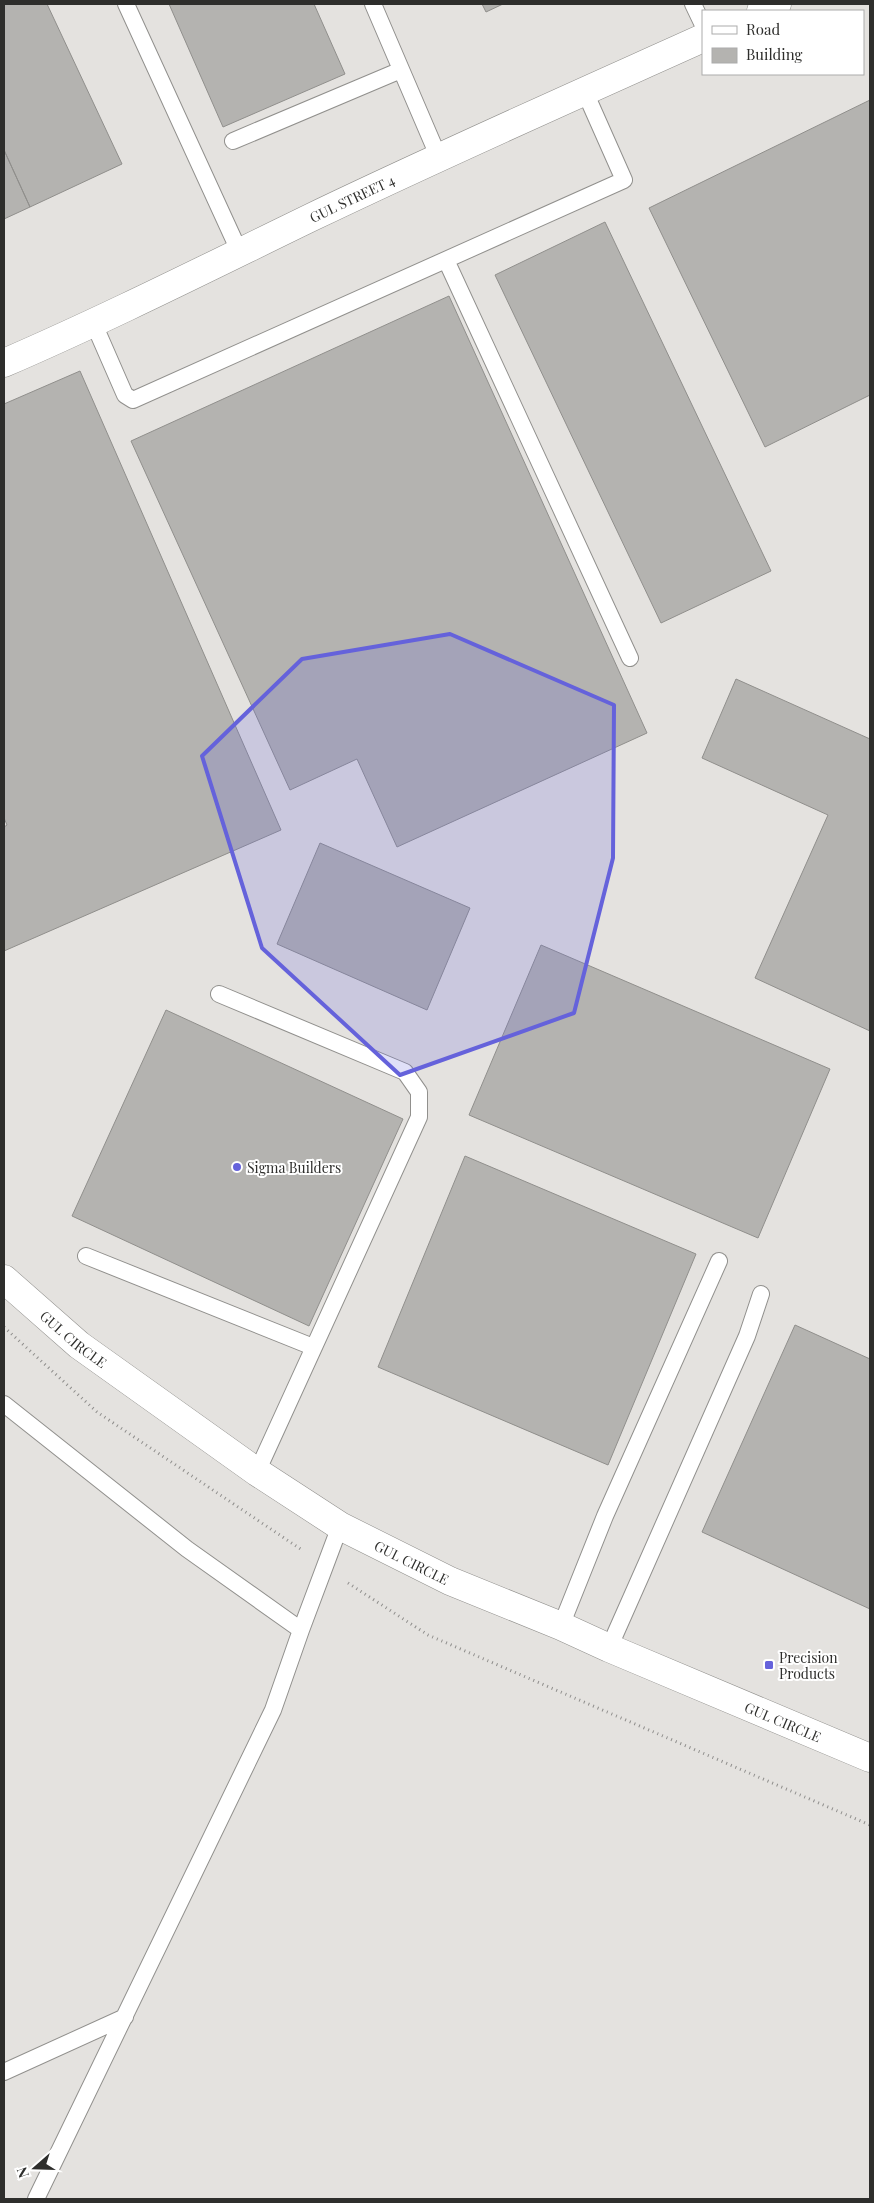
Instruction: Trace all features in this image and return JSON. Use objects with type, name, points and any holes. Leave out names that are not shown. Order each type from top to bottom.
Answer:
[{"type":"street","points":[[763,10],[777,4]]},
{"type":"street","name":"GUL STREET 4","points":[[4,363],[94,324],[439,158],[702,38]]},
{"type":"street","name":"GUL CIRCLE","points":[[4,1278],[79,1345],[257,1472],[340,1526],[449,1584],[561,1626],[608,1648],[870,1758]]},
{"type":"lane","points":[[126,4],[240,253]]},
{"type":"lane","points":[[373,4],[439,158]]},
{"type":"lane","points":[[693,4],[702,23]]},
{"type":"lane","points":[[232,141],[401,70]]},
{"type":"lane","points":[[94,324],[125,395],[133,400],[624,180],[585,92]]},
{"type":"lane","points":[[446,260],[630,658]]},
{"type":"lane","points":[[219,994],[405,1072],[419,1092],[419,1117],[312,1347],[257,1472]]},
{"type":"lane","points":[[86,1256],[312,1347]]},
{"type":"lane","points":[[561,1626],[605,1516],[719,1261]]},
{"type":"lane","points":[[608,1648],[747,1336],[761,1294]]},
{"type":"lane","points":[[4,1404],[187,1549],[301,1630]]},
{"type":"lane","points":[[36,2199],[274,1710],[301,1630],[340,1526]]},
{"type":"lane","points":[[4,2072],[125,2017]]},
{"type":"highlighted area","points":[[450,634],[614,705],[613,858],[574,1013],[400,1075],[262,948],[202,756],[302,659]]},
{"type":"building","points":[[4,4],[47,4],[122,164],[30,207],[4,150]]},
{"type":"building","points":[[169,4],[314,4],[345,74],[223,127]]},
{"type":"building","points":[[482,4],[503,4],[486,12]]},
{"type":"building","points":[[870,100],[870,395],[765,447],[649,208]]},
{"type":"building","points":[[4,150],[30,207],[4,219]]},
{"type":"building","points":[[605,222],[771,571],[661,623],[495,275]]},
{"type":"building","points":[[449,296],[647,733],[397,847],[357,759],[290,790],[131,441]]},
{"type":"building","points":[[80,371],[281,830],[4,951],[4,827],[7,825],[4,818],[4,404]]},
{"type":"building","points":[[736,679],[870,739],[870,1031],[755,978],[828,815],[702,758]]},
{"type":"building","points":[[320,843],[470,908],[427,1010],[277,944]]},
{"type":"building","points":[[541,945],[830,1069],[758,1238],[469,1115]]},
{"type":"building","name":"Sigma Builders","points":[[166,1010],[403,1119],[309,1326],[72,1216]]},
{"type":"building","points":[[465,1156],[696,1254],[608,1465],[378,1367]]},
{"type":"building","points":[[795,1325],[870,1359],[870,1609],[702,1532]]},
{"type":"place","name":"Sigma Builders","points":[[237,1167]]},
{"type":"place","name":"Precision Products","points":[[769,1665]]}]
